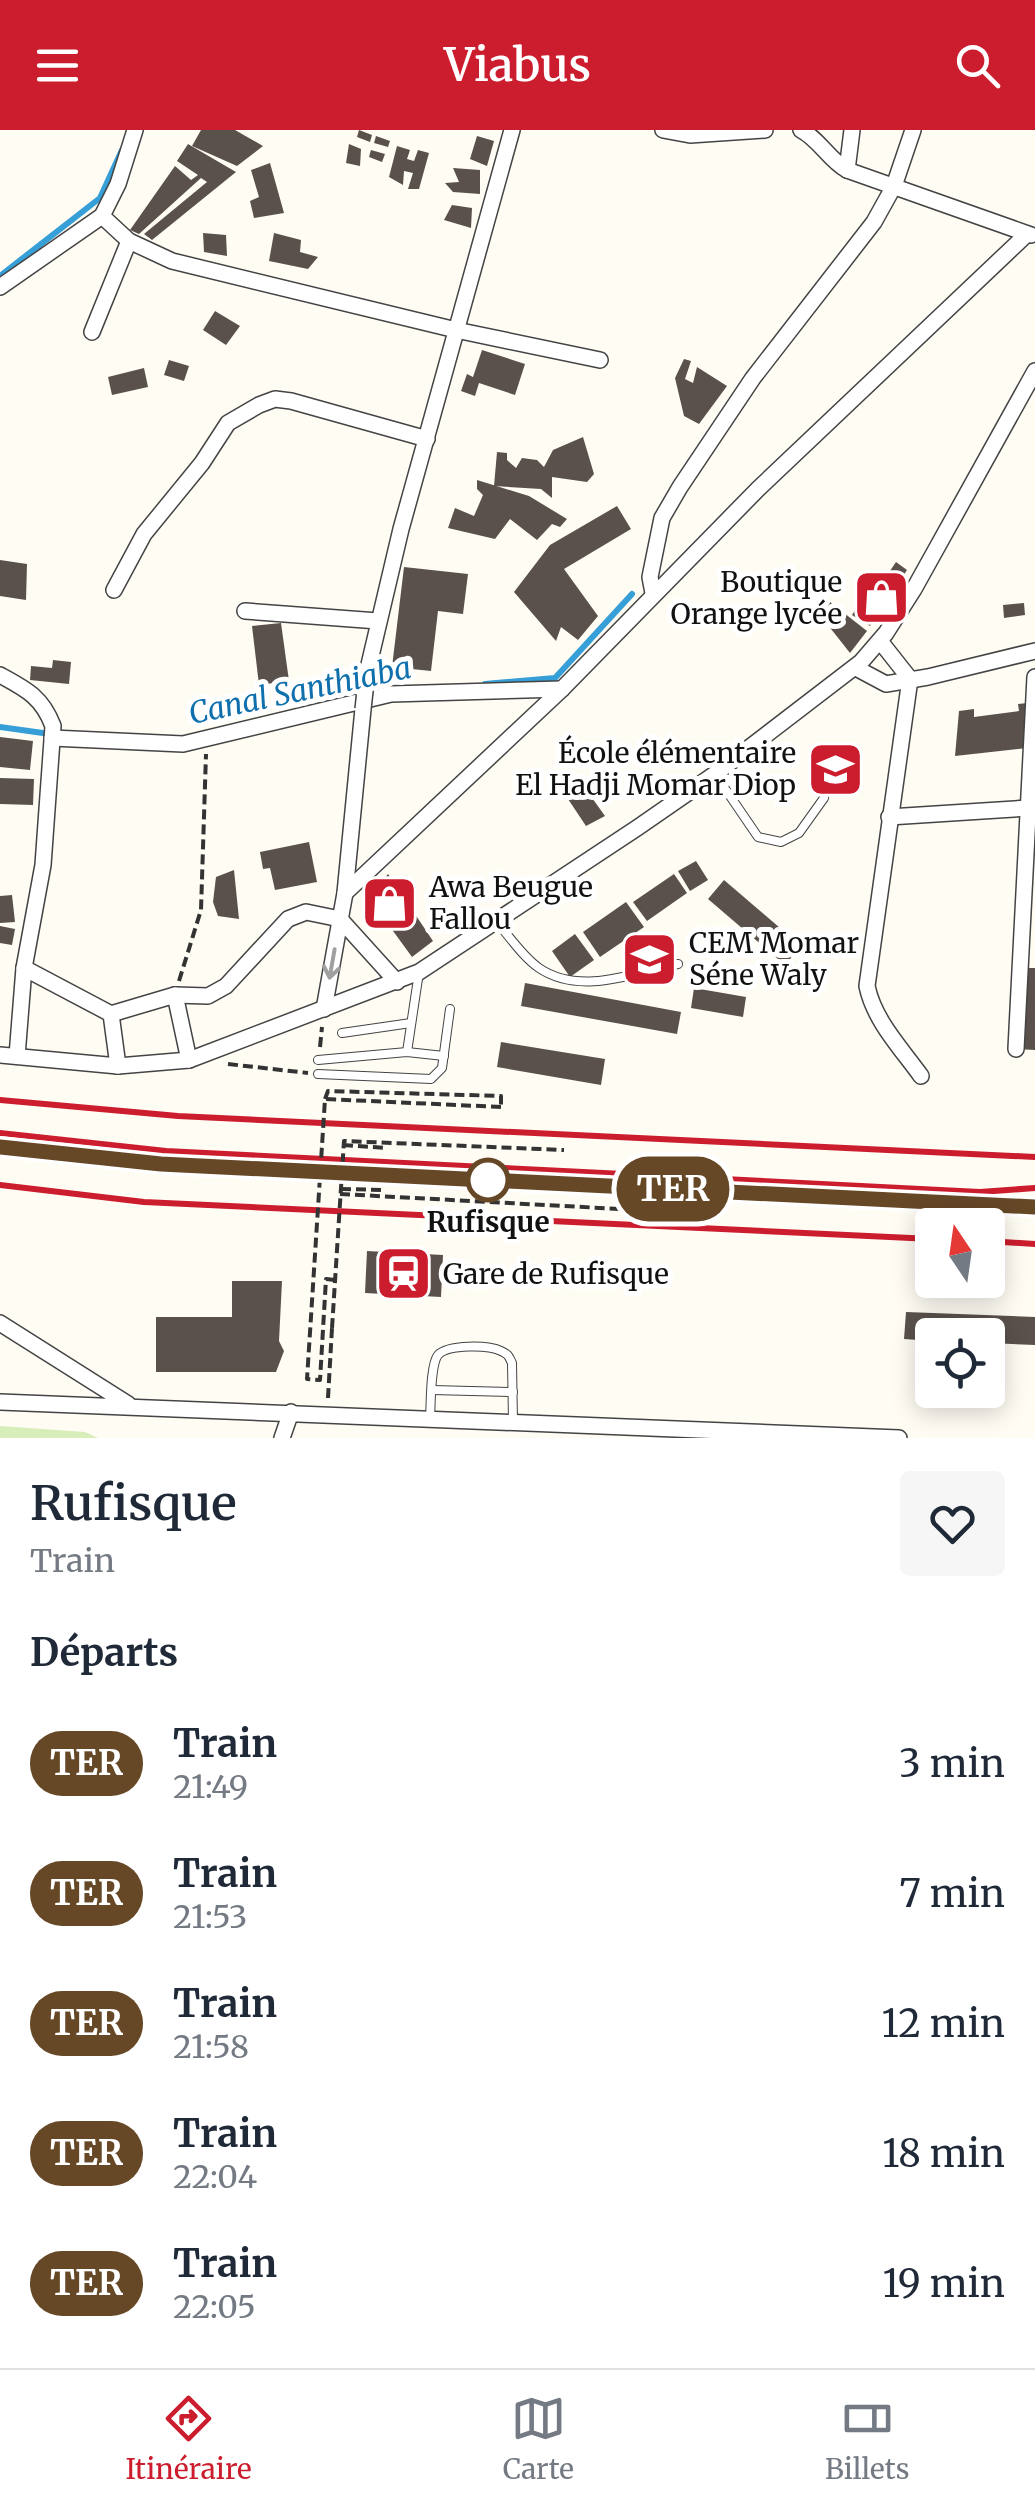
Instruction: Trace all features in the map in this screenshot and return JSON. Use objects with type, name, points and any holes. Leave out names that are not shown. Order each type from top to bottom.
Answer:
[{"type":"street","points":[[0,287],[102,216],[118,184],[135,130]]},
{"type":"street","points":[[324,1009],[345,893],[363,708],[378,621],[512,130]]},
{"type":"street","points":[[663,130],[690,135],[765,130]]},
{"type":"street","points":[[345,893],[562,689],[801,448],[1031,235],[847,170],[835,164],[801,130]]},
{"type":"street","points":[[847,170],[852,130]]},
{"type":"street","points":[[653,593],[650,577],[662,518],[753,378],[874,222],[894,186],[913,130]]},
{"type":"street","points":[[102,216],[129,241],[172,261],[456,330],[600,360]]},
{"type":"street","points":[[92,332],[129,241]]},
{"type":"street","points":[[0,1055],[118,1066],[189,1060],[398,982],[496,921],[715,774],[856,668],[880,641],[914,589],[1035,371]]},
{"type":"street","points":[[114,590],[144,534],[202,463],[217,437],[228,423],[258,404],[291,400],[427,440]]},
{"type":"street","points":[[245,611],[378,621]]},
{"type":"street","points":[[880,641],[910,679],[867,986],[880,1020],[921,1076]]},
{"type":"street","points":[[856,668],[886,684],[928,678],[1035,651]]},
{"type":"street","points":[[0,675],[34,692],[53,726],[44,865],[24,968],[17,1056]]},
{"type":"street","points":[[1016,1049],[1029,962],[1029,808],[1035,677]]},
{"type":"street","points":[[52,738],[206,742],[390,694],[562,689]]},
{"type":"street","points":[[889,816],[1029,808]]},
{"type":"street","points":[[24,968],[112,1014],[175,995],[214,994],[297,913],[340,919],[398,982]]},
{"type":"street","points":[[175,995],[189,1060]]},
{"type":"street","points":[[112,1014],[118,1066]]},
{"type":"street","points":[[0,1324],[130,1406]]},
{"type":"street","points":[[0,1402],[514,1422],[670,1433],[899,1438]]},
{"type":"street","points":[[282,1438],[291,1412]]},
{"type":"street","points":[[469,1438],[474,1421]]},
{"type":"lane","points":[[715,774],[758,836],[781,842],[799,833],[824,798]]},
{"type":"lane","points":[[496,921],[536,966],[554,976],[582,983],[678,964]]},
{"type":"lane","points":[[407,1052],[418,972]]},
{"type":"lane","points":[[318,1074],[431,1079],[442,1068],[450,1009]]},
{"type":"lane","points":[[342,1033],[411,1024]]},
{"type":"lane","points":[[318,1060],[407,1052],[444,1056]]},
{"type":"lane","points":[[392,1054],[392,1077]]},
{"type":"lane","points":[[346,1058],[346,1076]]},
{"type":"lane","points":[[430,1419],[438,1355],[448,1349],[497,1349],[512,1363],[514,1422]]},
{"type":"lane","points":[[432,1390],[512,1392]]},
{"type":"path","points":[[175,995],[201,910],[206,742]]},
{"type":"path","points":[[226,1064],[318,1074]]},
{"type":"path","points":[[325,1099],[500,1107],[501,1096],[328,1091],[325,1099],[306,1379],[320,1380],[326,1279],[335,1280]]},
{"type":"path","points":[[327,1414],[344,1141],[564,1150]]},
{"type":"path","points":[[343,1145],[386,1148]]},
{"type":"path","points":[[340,1191],[382,1190]]},
{"type":"path","points":[[340,1191],[676,1212],[677,1206],[657,1205]]},
{"type":"green space","points":[[0,1426],[85,1432],[98,1438],[0,1438]]},
{"type":"building","points":[[201,130],[235,130],[263,146],[237,166],[192,146]]},
{"type":"building","points":[[359,130],[372,135],[370,142],[357,137]]},
{"type":"building","points":[[376,136],[390,141],[388,147],[374,143]]},
{"type":"building","points":[[477,136],[494,141],[487,166],[470,159]]},
{"type":"building","points":[[188,144],[236,172],[152,240],[144,234],[207,182],[201,178],[139,234],[130,230],[175,166],[191,180],[198,175],[177,161]]},
{"type":"building","points":[[349,144],[361,149],[360,166],[346,163]]},
{"type":"building","points":[[397,146],[410,150],[407,159],[414,161],[418,150],[429,153],[419,189],[408,189],[413,173],[404,171],[403,185],[389,177]]},
{"type":"building","points":[[371,150],[385,154],[382,162],[369,157]]},
{"type":"building","points":[[270,163],[284,213],[254,218],[250,201],[259,197],[251,170]]},
{"type":"building","points":[[453,168],[480,170],[480,194],[453,192],[445,183],[459,182]]},
{"type":"building","points":[[452,205],[472,208],[471,228],[444,220]]},
{"type":"building","points":[[203,233],[226,235],[227,256],[204,252]]},
{"type":"building","points":[[274,233],[301,240],[300,252],[318,257],[308,269],[269,261]]},
{"type":"building","points":[[215,311],[240,326],[226,345],[203,330]]},
{"type":"building","points":[[482,350],[525,364],[515,395],[479,383],[475,396],[461,391],[467,374],[473,377]]},
{"type":"building","points":[[684,359],[691,361],[685,379],[693,383],[697,367],[727,386],[699,424],[684,416],[675,378]]},
{"type":"building","points":[[169,360],[189,366],[184,381],[164,375]]},
{"type":"building","points":[[144,368],[148,387],[112,395],[108,377]]},
{"type":"building","points":[[583,437],[594,474],[587,482],[552,477],[552,498],[541,489],[494,486],[497,452],[507,453],[507,460],[516,468],[522,458],[537,460],[544,467],[553,450]]},
{"type":"building","points":[[477,480],[529,496],[567,519],[560,527],[552,524],[537,540],[510,519],[495,539],[448,528],[455,508],[474,516],[483,495],[477,489]]},
{"type":"building","points":[[617,506],[631,529],[564,569],[598,616],[578,640],[561,627],[556,641],[514,592],[550,545]]},
{"type":"building","points":[[0,560],[27,564],[26,600],[0,596]]},
{"type":"building","points":[[896,562],[907,570],[870,626],[852,615],[863,598],[869,602]]},
{"type":"building","points":[[404,567],[468,574],[463,614],[438,611],[431,671],[392,667]]},
{"type":"building","points":[[830,602],[867,631],[850,653],[820,615]]},
{"type":"building","points":[[1024,603],[1025,615],[1004,618],[1003,605]]},
{"type":"building","points":[[281,623],[289,681],[259,685],[252,626]]},
{"type":"building","points":[[53,660],[71,662],[69,684],[30,680],[31,666],[52,668]]},
{"type":"building","points":[[1028,703],[1027,748],[955,756],[959,711],[974,709],[974,717],[1019,711],[1018,704]]},
{"type":"building","points":[[0,737],[33,741],[30,770],[0,767]]},
{"type":"building","points":[[0,778],[34,779],[33,805],[0,804]]},
{"type":"building","points":[[582,784],[605,816],[586,826],[564,793]]},
{"type":"building","points":[[309,842],[317,882],[275,890],[270,868],[263,869],[260,852]]},
{"type":"building","points":[[696,861],[708,880],[690,891],[678,871]]},
{"type":"building","points":[[234,870],[239,919],[218,916],[213,902],[216,877]]},
{"type":"building","points":[[388,874],[433,941],[412,957],[369,898]]},
{"type":"building","points":[[674,874],[687,893],[647,921],[633,902]]},
{"type":"building","points":[[724,880],[801,946],[785,965],[708,899]]},
{"type":"building","points":[[12,895],[15,922],[0,923],[0,896]]},
{"type":"building","points":[[626,902],[644,927],[600,957],[583,932]]},
{"type":"building","points":[[0,926],[15,929],[12,945],[0,943]]},
{"type":"building","points":[[575,934],[594,960],[570,977],[552,951]]},
{"type":"building","points":[[1026,968],[1035,968],[1035,1050],[1016,1049]]},
{"type":"building","points":[[525,983],[681,1012],[677,1034],[521,1006]]},
{"type":"building","points":[[694,988],[746,997],[743,1017],[691,1008]]},
{"type":"building","points":[[501,1042],[605,1059],[601,1085],[497,1067]]},
{"type":"building","name":"Gare de Rufisque","points":[[367,1251],[443,1255],[441,1297],[365,1293]]},
{"type":"building","points":[[232,1281],[282,1281],[279,1341],[284,1351],[276,1372],[156,1372],[156,1317],[232,1317]]},
{"type":"building","points":[[906,1312],[1035,1317],[1035,1345],[1005,1344],[1005,1318],[915,1318],[915,1340],[904,1339]]},
{"type":"waterway","points":[[0,276],[100,198],[122,150]]},
{"type":"waterway","name":"Canal Santhiaba","points":[[485,684],[555,678],[632,594]]},
{"type":"waterway","name":"Canal Santhiaba","points":[[0,727],[50,734]]},
{"type":"railway","points":[[0,1100],[178,1116],[1035,1157]]},
{"type":"railway","points":[[0,1133],[166,1151],[980,1192],[1035,1188]]},
{"type":"railway","points":[[0,1185],[144,1202],[915,1238]]},
{"type":"railway","points":[[970,1204],[1035,1207]]},
{"type":"railway","points":[[1005,1242],[1035,1244]]},
{"type":"train","name":"TER","points":[[0,1147],[161,1164],[1035,1207]]},
{"type":"place","name":"Boutique Orange lycée","points":[[881,598]]},
{"type":"place","name":"École élémentaire El Hadji Momar Diop","points":[[835,769]]},
{"type":"place","name":"Awa Beugue Fallou","points":[[390,903]]},
{"type":"place","name":"CEM Momar Séne Waly","points":[[650,959]]},
{"type":"place","name":"Rufisque","points":[[488,1180]]},
{"type":"place","name":"Gare de Rufisque","points":[[404,1274]]}]
